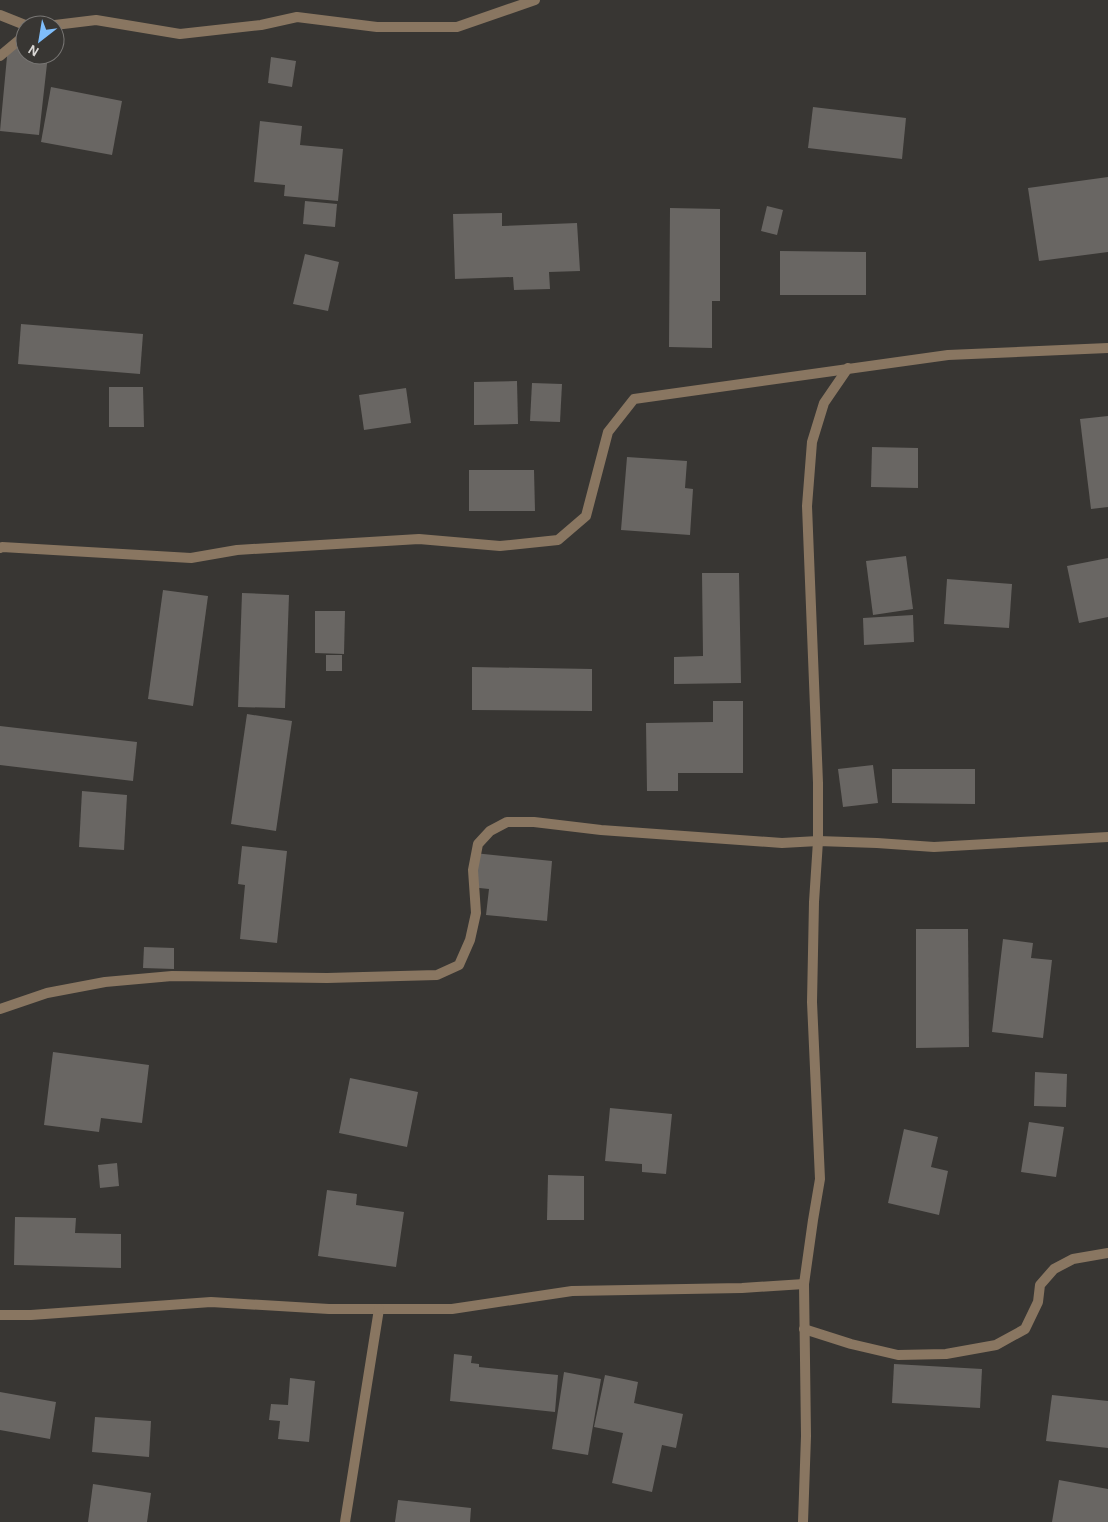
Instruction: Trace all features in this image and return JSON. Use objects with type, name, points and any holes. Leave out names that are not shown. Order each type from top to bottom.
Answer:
[{"type":"street","points":[[65,24],[96,20],[180,34],[260,25],[297,17],[377,27],[457,27],[535,0]]},
{"type":"street","points":[[0,16],[15,21]]},
{"type":"street","points":[[0,56],[15,43]]},
{"type":"street","points":[[0,548],[190,558],[237,550],[419,539],[500,546],[558,540],[586,516],[608,432],[634,399],[948,354],[1108,348]]},
{"type":"street","points":[[803,1522],[806,1436],[804,1284],[812,1220],[820,1179],[812,1002],[814,902],[818,842],[818,763],[807,506],[812,442],[824,403],[848,368]]},
{"type":"street","points":[[0,1009],[47,993],[106,982],[172,976],[327,978],[437,975],[459,965],[470,940],[476,913],[473,870],[478,844],[490,831],[507,822],[534,822],[601,830],[782,843],[878,843],[934,847],[1108,837]]},
{"type":"street","points":[[804,1328],[851,1344],[898,1355],[946,1354],[996,1345],[1025,1329],[1038,1302],[1040,1285],[1054,1269],[1073,1259],[1108,1253]]},
{"type":"street","points":[[0,1315],[31,1315],[211,1302],[329,1309],[452,1309],[572,1291],[742,1288],[804,1284]]},
{"type":"street","points":[[345,1522],[378,1309]]},
{"type":"building","points":[[8,46],[15,47],[15,65],[47,65],[39,135],[0,131]]},
{"type":"building","points":[[271,57],[296,61],[292,87],[268,83]]},
{"type":"building","points":[[51,87],[122,101],[112,155],[41,142]]},
{"type":"building","points":[[813,107],[906,118],[902,159],[808,148]]},
{"type":"building","points":[[260,121],[302,126],[300,145],[343,149],[338,201],[284,196],[285,185],[254,182]]},
{"type":"building","points":[[1108,177],[1108,252],[1039,261],[1028,188]]},
{"type":"building","points":[[305,201],[337,204],[335,227],[303,224]]},
{"type":"building","points":[[767,206],[783,210],[777,235],[761,231]]},
{"type":"building","points":[[670,208],[720,209],[720,301],[712,301],[712,348],[669,347]]},
{"type":"building","points":[[502,213],[502,226],[577,223],[580,271],[549,272],[550,289],[514,290],[513,277],[455,279],[453,214]]},
{"type":"building","points":[[780,251],[866,252],[866,295],[780,295]]},
{"type":"building","points":[[305,254],[339,262],[328,311],[293,304]]},
{"type":"building","points":[[21,324],[143,334],[140,374],[18,364]]},
{"type":"building","points":[[517,381],[518,424],[474,425],[474,382]]},
{"type":"building","points":[[532,383],[562,384],[560,422],[530,421]]},
{"type":"building","points":[[109,387],[143,387],[144,427],[109,427]]},
{"type":"building","points":[[406,388],[411,423],[364,430],[359,395]]},
{"type":"building","points":[[1108,416],[1108,507],[1091,509],[1080,419]]},
{"type":"building","points":[[872,447],[918,448],[918,488],[871,487]]},
{"type":"building","points":[[627,457],[687,461],[685,488],[693,489],[690,535],[621,530]]},
{"type":"building","points":[[469,470],[534,470],[535,511],[469,511]]},
{"type":"building","points":[[906,556],[913,609],[873,615],[866,561]]},
{"type":"building","points":[[1108,558],[1108,617],[1079,623],[1067,566]]},
{"type":"building","points":[[702,573],[739,573],[741,683],[674,684],[674,657],[703,656]]},
{"type":"building","points":[[947,579],[1012,584],[1009,628],[944,624]]},
{"type":"building","points":[[163,590],[208,596],[193,706],[148,699]]},
{"type":"building","points":[[242,593],[289,595],[285,708],[238,707]]},
{"type":"building","points":[[315,611],[345,611],[344,654],[315,653]]},
{"type":"building","points":[[913,615],[914,642],[864,645],[863,618]]},
{"type":"building","points":[[326,655],[342,655],[342,671],[326,671]]},
{"type":"building","points":[[472,667],[592,669],[592,711],[472,710]]},
{"type":"building","points":[[713,701],[743,701],[743,773],[678,773],[678,791],[647,791],[646,723],[713,722]]},
{"type":"building","points":[[247,714],[292,721],[276,831],[231,824]]},
{"type":"building","points":[[0,726],[137,742],[133,781],[0,765]]},
{"type":"building","points":[[873,765],[878,803],[843,807],[838,769]]},
{"type":"building","points":[[892,769],[975,769],[975,804],[892,803]]},
{"type":"building","points":[[82,791],[127,795],[124,850],[79,847]]},
{"type":"building","points":[[242,846],[287,851],[277,943],[240,939],[245,885],[238,884]]},
{"type":"building","points":[[474,853],[552,861],[547,921],[486,915],[489,889],[470,887]]},
{"type":"building","points":[[916,929],[968,929],[969,1047],[916,1048]]},
{"type":"building","points":[[1003,939],[1033,943],[1031,958],[1052,960],[1043,1038],[992,1032]]},
{"type":"building","points":[[144,947],[174,948],[174,969],[143,968]]},
{"type":"building","points":[[53,1052],[149,1065],[142,1123],[101,1118],[99,1132],[44,1125]]},
{"type":"building","points":[[1035,1072],[1067,1074],[1066,1107],[1034,1106]]},
{"type":"building","points":[[350,1078],[418,1092],[407,1147],[339,1133]]},
{"type":"building","points":[[610,1108],[672,1114],[666,1174],[642,1172],[642,1164],[605,1161]]},
{"type":"building","points":[[1029,1122],[1064,1127],[1056,1177],[1021,1172]]},
{"type":"building","points":[[904,1129],[938,1137],[931,1167],[948,1171],[939,1215],[888,1203]]},
{"type":"building","points":[[117,1163],[119,1186],[100,1188],[98,1165]]},
{"type":"building","points":[[548,1175],[584,1176],[584,1220],[547,1220]]},
{"type":"building","points":[[327,1190],[357,1194],[356,1205],[404,1212],[396,1267],[318,1256]]},
{"type":"building","points":[[15,1217],[76,1218],[75,1233],[121,1234],[121,1268],[14,1265]]},
{"type":"building","points":[[454,1354],[472,1356],[471,1363],[479,1364],[479,1367],[558,1375],[555,1412],[450,1401]]},
{"type":"building","points":[[894,1364],[982,1369],[980,1408],[892,1403]]},
{"type":"building","points":[[564,1372],[601,1379],[588,1455],[552,1449]]},
{"type":"building","points":[[605,1375],[638,1382],[634,1403],[683,1414],[676,1448],[662,1445],[652,1492],[612,1483],[623,1433],[594,1427]]},
{"type":"building","points":[[290,1378],[315,1381],[309,1442],[278,1439],[280,1421],[269,1420],[271,1404],[288,1405]]},
{"type":"building","points":[[0,1392],[56,1402],[50,1439],[0,1430]]},
{"type":"building","points":[[1052,1395],[1108,1401],[1108,1448],[1046,1441]]},
{"type":"building","points":[[95,1417],[151,1421],[149,1457],[92,1452]]},
{"type":"building","points":[[1059,1480],[1108,1489],[1108,1522],[1052,1522]]},
{"type":"building","points":[[93,1484],[151,1493],[147,1522],[88,1522]]},
{"type":"building","points":[[398,1500],[471,1508],[470,1522],[395,1522]]}]
